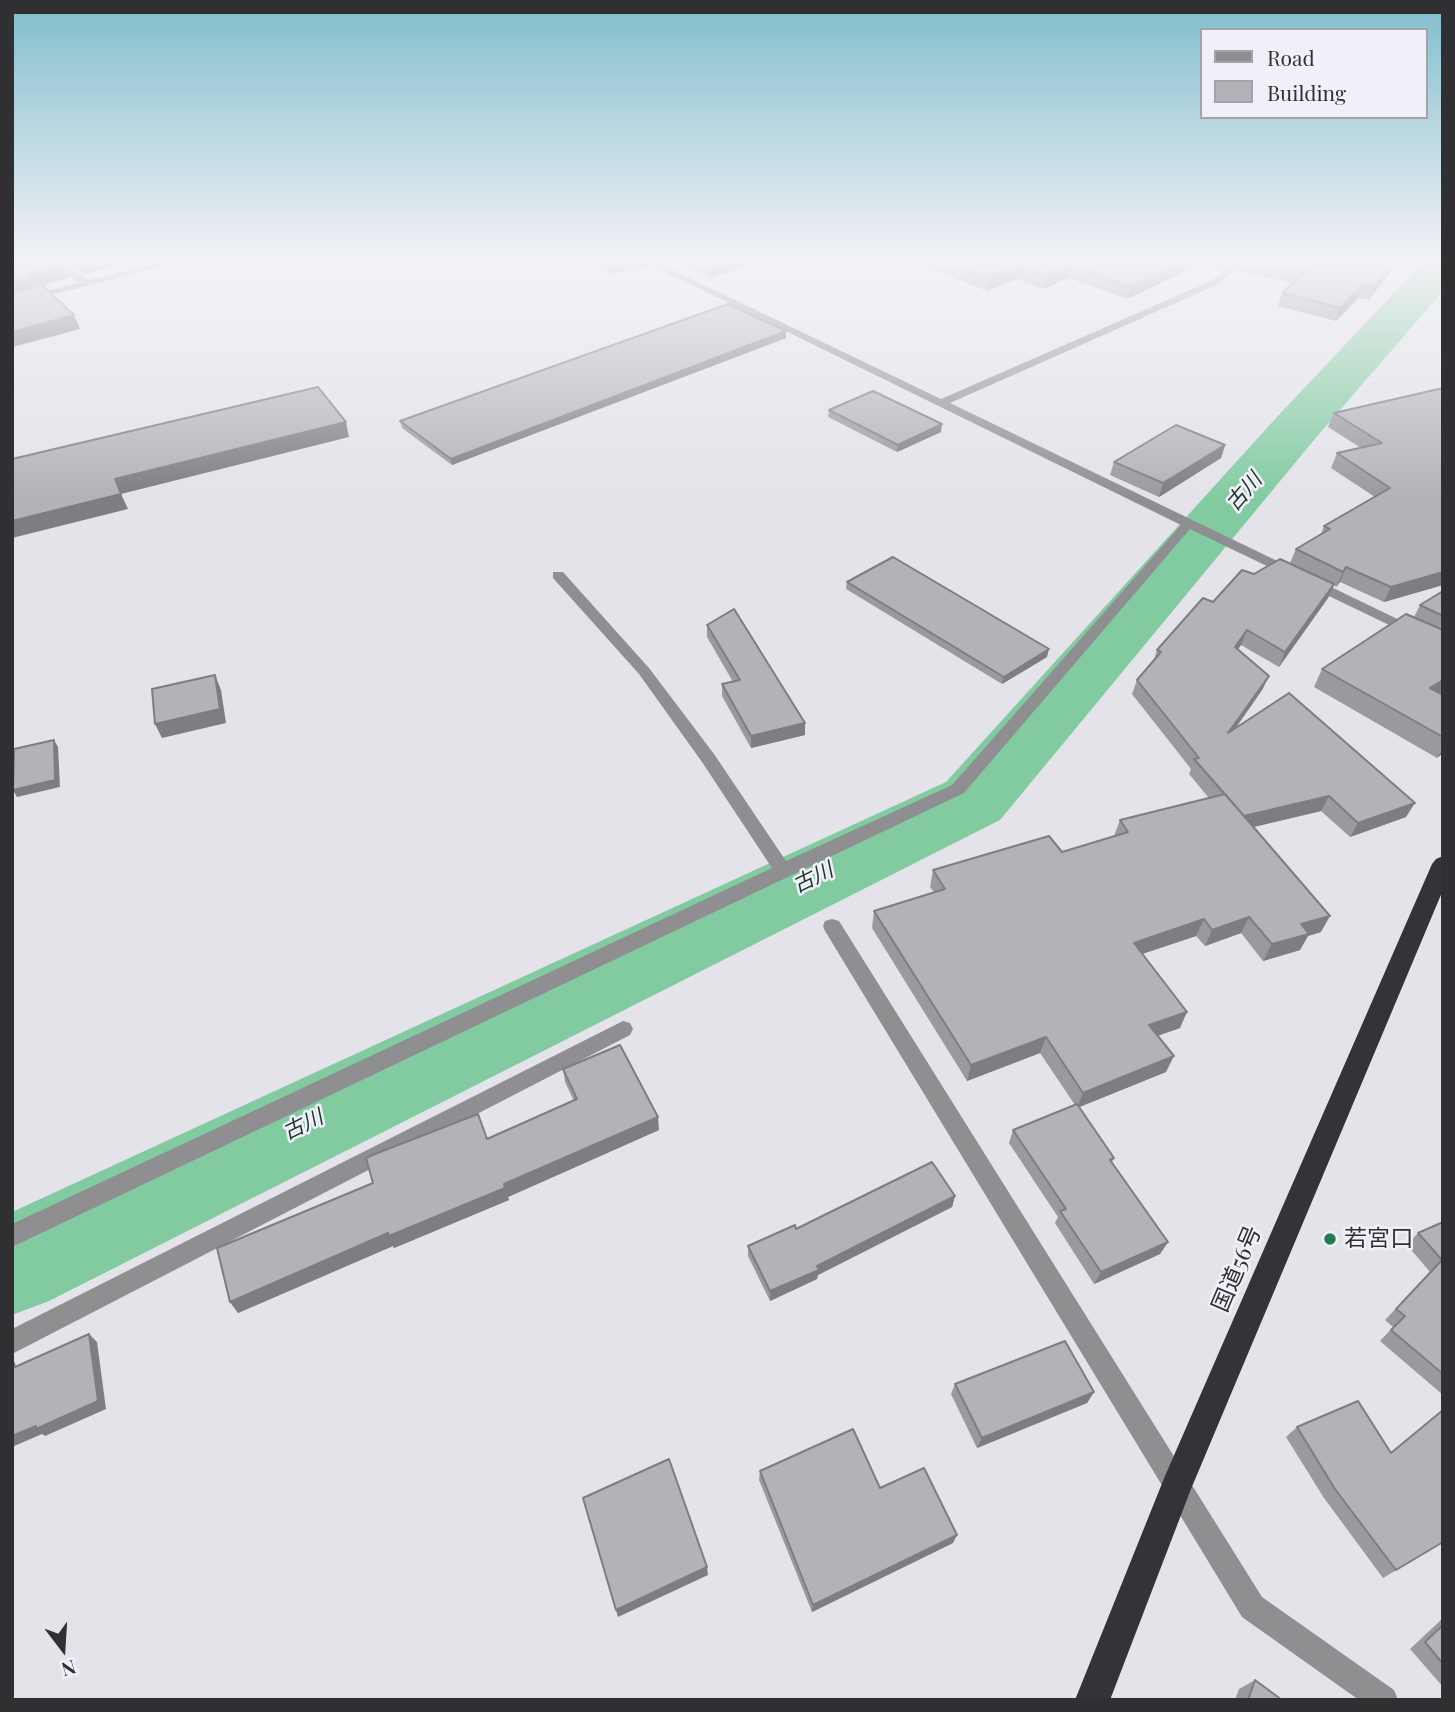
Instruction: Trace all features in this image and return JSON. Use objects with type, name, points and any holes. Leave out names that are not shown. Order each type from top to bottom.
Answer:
[{"type":"highway","name":"国道56号","points":[[1092,1700],[1176,1488],[1443,864]]},
{"type":"street","points":[[810,339],[1443,647]]},
{"type":"street","points":[[941,403],[1087,339]]},
{"type":"street","points":[[12,1236],[958,789],[1193,527]]},
{"type":"street","points":[[558,575],[644,671],[708,758],[783,870]]},
{"type":"street","points":[[832,926],[1176,1488],[1252,1607],[1384,1700]]},
{"type":"street","points":[[12,1342],[623,1029]]},
{"type":"building","points":[[630,339],[765,339],[451,459],[400,421]]},
{"type":"building","points":[[318,387],[346,422],[115,479],[121,494],[12,521],[12,459]]},
{"type":"building","points":[[1443,388],[1443,572],[1391,587],[1346,567],[1343,572],[1296,549],[1330,529],[1324,526],[1390,488],[1337,453],[1382,443],[1334,413]]},
{"type":"building","points":[[873,391],[942,424],[898,445],[829,410]]},
{"type":"building","points":[[1176,425],[1225,445],[1163,483],[1114,462]]},
{"type":"building","points":[[893,557],[1049,649],[1004,677],[847,582]]},
{"type":"building","points":[[1280,559],[1334,584],[1285,652],[1247,630],[1235,647],[1269,676],[1228,733],[1289,693],[1415,803],[1358,823],[1329,796],[1244,816],[1194,759],[1199,758],[1137,680],[1161,652],[1157,650],[1203,598],[1213,602],[1242,570],[1254,574]]},
{"type":"building","points":[[1443,591],[1443,616],[1420,605]]},
{"type":"building","points":[[734,609],[805,723],[751,736],[722,684],[740,680],[707,625]]},
{"type":"building","points":[[1406,614],[1443,630],[1443,680],[1430,688],[1443,695],[1443,737],[1322,669]]},
{"type":"building","points":[[215,675],[220,709],[155,724],[152,689]]},
{"type":"building","points":[[54,740],[55,780],[13,790],[14,749]]},
{"type":"building","points":[[1225,794],[1330,916],[1301,924],[1309,934],[1272,944],[1249,917],[1212,930],[1204,919],[1134,943],[1187,1012],[1149,1025],[1174,1056],[1083,1093],[1046,1037],[971,1065],[874,911],[945,889],[933,870],[1049,836],[1062,852],[1128,832],[1120,820]]},
{"type":"building","points":[[620,1045],[658,1117],[504,1184],[505,1188],[389,1236],[388,1233],[230,1302],[217,1248],[373,1183],[366,1158],[375,1154],[478,1114],[487,1139],[577,1099],[563,1069]]},
{"type":"building","points":[[1077,1104],[1114,1158],[1110,1160],[1168,1242],[1101,1272],[1060,1211],[1066,1209],[1013,1130]]},
{"type":"building","points":[[932,1162],[955,1196],[817,1266],[819,1270],[770,1291],[748,1246],[795,1225],[796,1229]]},
{"type":"building","points":[[1443,1222],[1443,1374],[1391,1330],[1405,1316],[1396,1309],[1442,1260],[1418,1233]]},
{"type":"building","points":[[89,1334],[98,1401],[36,1429],[36,1426],[12,1436],[12,1364],[14,1363],[15,1367]]},
{"type":"building","points":[[1065,1341],[1094,1392],[982,1438],[955,1384]]},
{"type":"building","points":[[1358,1401],[1391,1453],[1443,1410],[1443,1542],[1396,1570],[1335,1489],[1297,1427]]},
{"type":"building","points":[[853,1429],[880,1488],[924,1468],[957,1535],[813,1605],[760,1471]]},
{"type":"building","points":[[669,1459],[707,1567],[616,1610],[583,1498]]},
{"type":"building","points":[[1443,1625],[1443,1664],[1425,1642]]},
{"type":"building","points":[[1255,1680],[1282,1700],[1248,1700]]},
{"type":"waterway","name":"古川","points":[[12,1265],[973,801],[1376,339]]},
{"type":"place","name":"若宮口","points":[[1330,1239]]}]
